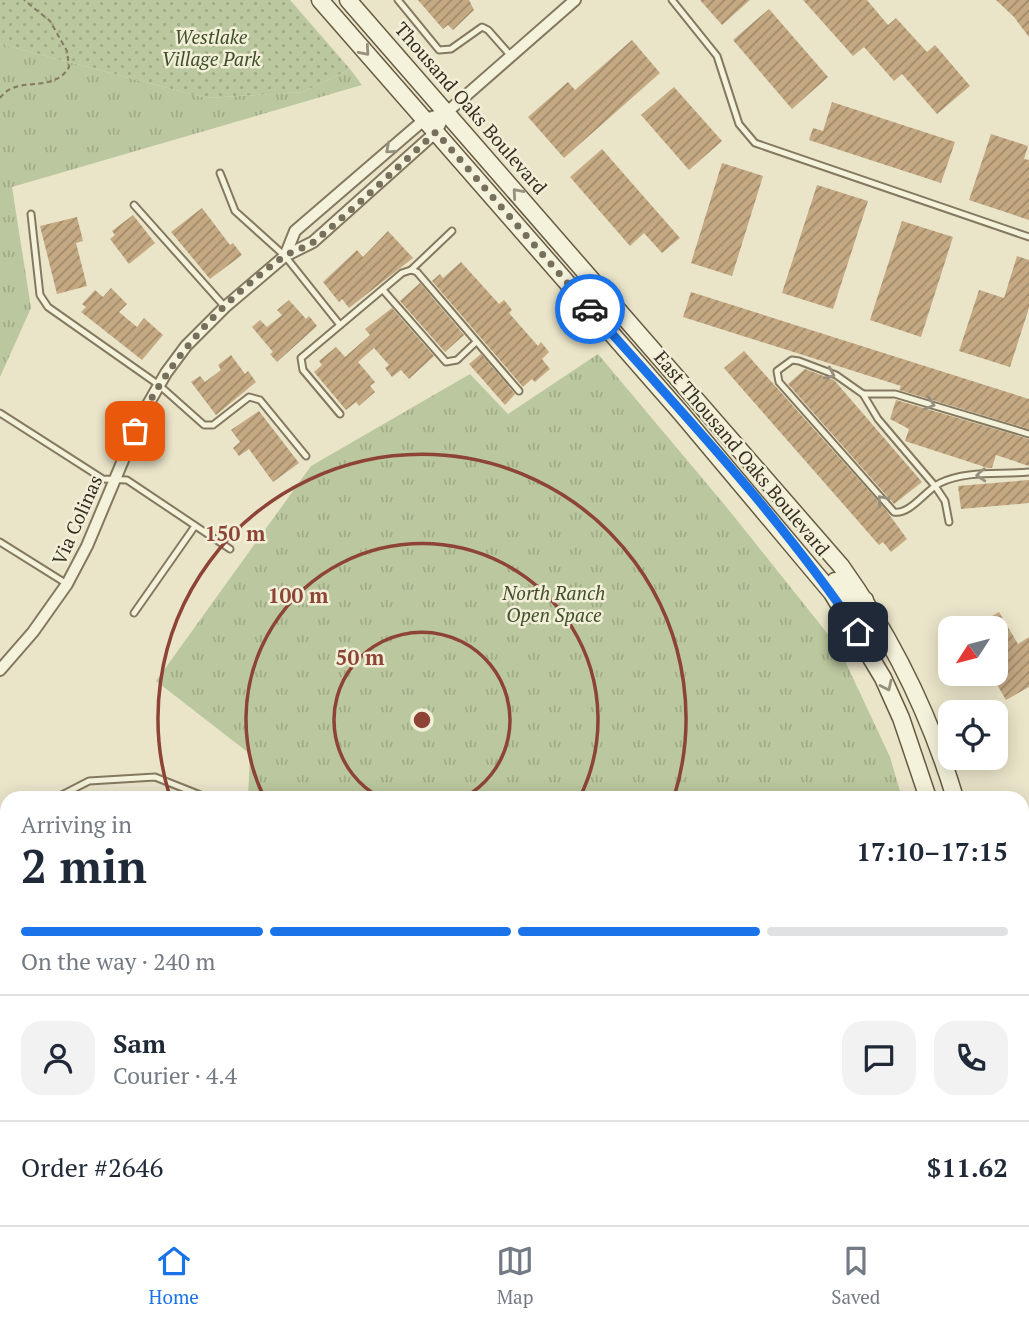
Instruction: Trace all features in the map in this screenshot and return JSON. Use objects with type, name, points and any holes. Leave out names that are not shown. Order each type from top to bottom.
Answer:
[{"type":"main road","points":[[320,0],[430,126]]},
{"type":"main road","name":"Thousand Oaks Boulevard","points":[[348,0],[562,244]]},
{"type":"main road","name":"East Thousand Oaks Boulevard","points":[[430,126],[777,524],[832,593],[858,632],[901,718],[926,791]]},
{"type":"main road","name":"East Thousand Oaks Boulevard","points":[[562,244],[808,526],[865,600],[909,679],[952,791]]},
{"type":"main road","points":[[777,524],[797,534],[852,602],[865,600]]},
{"type":"street","name":"Via Colinas","points":[[285,256],[295,231],[446,113],[575,0]]},
{"type":"street","name":"Via Colinas","points":[[0,670],[33,632],[67,584],[87,546],[114,479],[159,385],[186,346],[225,307],[285,256],[313,242],[430,126]]},
{"type":"lane","points":[[398,0],[439,50],[452,49],[482,27],[488,30],[511,56]]},
{"type":"lane","points":[[673,0],[712,46],[739,124],[755,143],[1029,237]]},
{"type":"lane","points":[[220,173],[235,211],[285,256],[340,325]]},
{"type":"lane","points":[[134,205],[225,307]]},
{"type":"lane","points":[[30,214],[43,302],[159,385],[208,426],[249,397],[260,400],[306,456]]},
{"type":"lane","points":[[340,414],[300,364],[301,358],[402,273],[411,270],[452,231]]},
{"type":"lane","points":[[411,270],[417,272],[519,391]]},
{"type":"lane","points":[[383,290],[446,362],[457,360],[476,342]]},
{"type":"lane","points":[[949,522],[945,500],[935,486],[878,419],[863,394],[836,375],[799,361],[792,360],[777,371],[779,382],[894,512],[904,511],[935,486],[960,477],[1029,472]]},
{"type":"lane","points":[[863,394],[895,394],[1029,434]]},
{"type":"lane","points":[[0,413],[103,480],[127,480],[230,549]]},
{"type":"lane","points":[[134,613],[195,526]]},
{"type":"lane","points":[[0,542],[67,584]]},
{"type":"lane","points":[[68,791],[89,781],[155,777],[190,791]]},
{"type":"path","points":[[0,98],[11,87],[57,80],[69,67],[67,51],[50,20],[24,0]]},
{"type":"green space","name":"Westlake Village Park","points":[[0,0],[290,0],[350,69],[303,92],[206,98],[0,44]]},
{"type":"green space","points":[[0,44],[206,98],[303,92],[350,69],[362,85],[12,187],[31,308],[0,377]]},
{"type":"green space","name":"North Ranch Open Space","points":[[598,354],[728,509],[839,648],[890,757],[900,791],[248,791],[250,754],[156,681],[311,466],[470,374],[508,414]]},
{"type":"building","points":[[418,0],[469,0],[474,10],[453,30],[448,25],[443,29]]},
{"type":"building","points":[[700,0],[750,0],[722,25]]},
{"type":"building","points":[[803,0],[867,0],[888,25],[896,18],[927,52],[935,45],[970,86],[937,114],[902,74],[894,81],[864,47],[853,56]]},
{"type":"building","points":[[996,0],[1029,0],[1029,37],[1014,17]]},
{"type":"building","points":[[769,9],[828,77],[792,109],[733,40]]},
{"type":"building","points":[[632,40],[660,73],[564,158],[528,117],[568,82],[575,90]]},
{"type":"building","points":[[674,87],[722,141],[689,170],[641,115]]},
{"type":"building","points":[[832,102],[955,142],[941,183],[809,140],[813,128],[823,131]]},
{"type":"building","points":[[991,134],[1028,146],[1024,159],[1029,160],[1029,220],[969,200]]},
{"type":"building","points":[[602,149],[680,238],[662,253],[644,233],[630,246],[570,177]]},
{"type":"building","points":[[722,163],[763,176],[732,276],[691,263]]},
{"type":"building","points":[[817,185],[868,201],[833,309],[782,293]]},
{"type":"building","points":[[202,208],[230,245],[233,243],[242,255],[210,279],[171,232]]},
{"type":"building","points":[[133,215],[155,243],[129,264],[110,239],[115,235],[112,231]]},
{"type":"building","points":[[77,217],[83,241],[76,243],[87,286],[57,294],[40,226]]},
{"type":"building","points":[[902,221],[953,237],[921,337],[870,320]]},
{"type":"building","points":[[388,231],[413,258],[349,308],[342,299],[339,302],[323,282],[357,250],[363,257]]},
{"type":"building","points":[[1017,256],[1029,260],[1029,308],[1010,367],[959,351],[979,290],[1004,298]]},
{"type":"building","points":[[461,262],[499,304],[504,300],[512,310],[509,313],[538,346],[541,342],[549,352],[542,359],[550,369],[535,382],[532,379],[523,387],[432,281],[440,274],[443,278]]},
{"type":"building","points":[[420,283],[464,335],[445,352],[400,301]]},
{"type":"building","points":[[111,288],[127,304],[119,312],[137,327],[144,318],[163,335],[142,360],[81,312],[86,307],[82,304],[95,290],[103,297]]},
{"type":"building","points":[[691,292],[1029,399],[1029,429],[899,390],[901,386],[683,317]]},
{"type":"building","points":[[289,300],[306,319],[309,316],[317,326],[277,362],[270,354],[273,352],[252,327],[260,320],[267,327],[282,315],[277,310]]},
{"type":"building","points":[[392,308],[434,356],[409,379],[401,370],[392,377],[385,368],[389,365],[374,348],[358,362],[375,382],[370,386],[375,392],[359,406],[356,402],[346,410],[314,372],[322,365],[319,361],[336,347],[345,357],[370,335],[365,329]]},
{"type":"building","points":[[744,351],[886,510],[907,539],[891,552],[883,542],[879,545],[724,368]]},
{"type":"building","points":[[481,354],[515,394],[505,405],[469,364]]},
{"type":"building","points":[[231,355],[245,374],[248,371],[256,382],[216,415],[191,382],[200,376],[205,382],[221,370],[218,365]]},
{"type":"building","points":[[805,369],[834,380],[922,482],[894,504],[788,384]]},
{"type":"building","points":[[896,400],[1029,439],[1029,466],[996,455],[992,468],[988,468],[905,441],[909,429],[890,419]]},
{"type":"building","points":[[259,411],[299,463],[273,482],[249,449],[239,456],[233,448],[240,442],[231,430]]},
{"type":"building","points":[[1029,480],[1029,503],[961,509],[958,486]]},
{"type":"building","points":[[1008,627],[1018,644],[1029,637],[1029,687],[1006,700],[998,686],[1008,686]]},
{"type":"way so far","points":[[135,431],[166,373],[186,346],[225,307],[285,256],[313,242],[436,132],[590,309]]},
{"type":"route","points":[[590,309],[777,524],[832,593],[858,632]]}]
